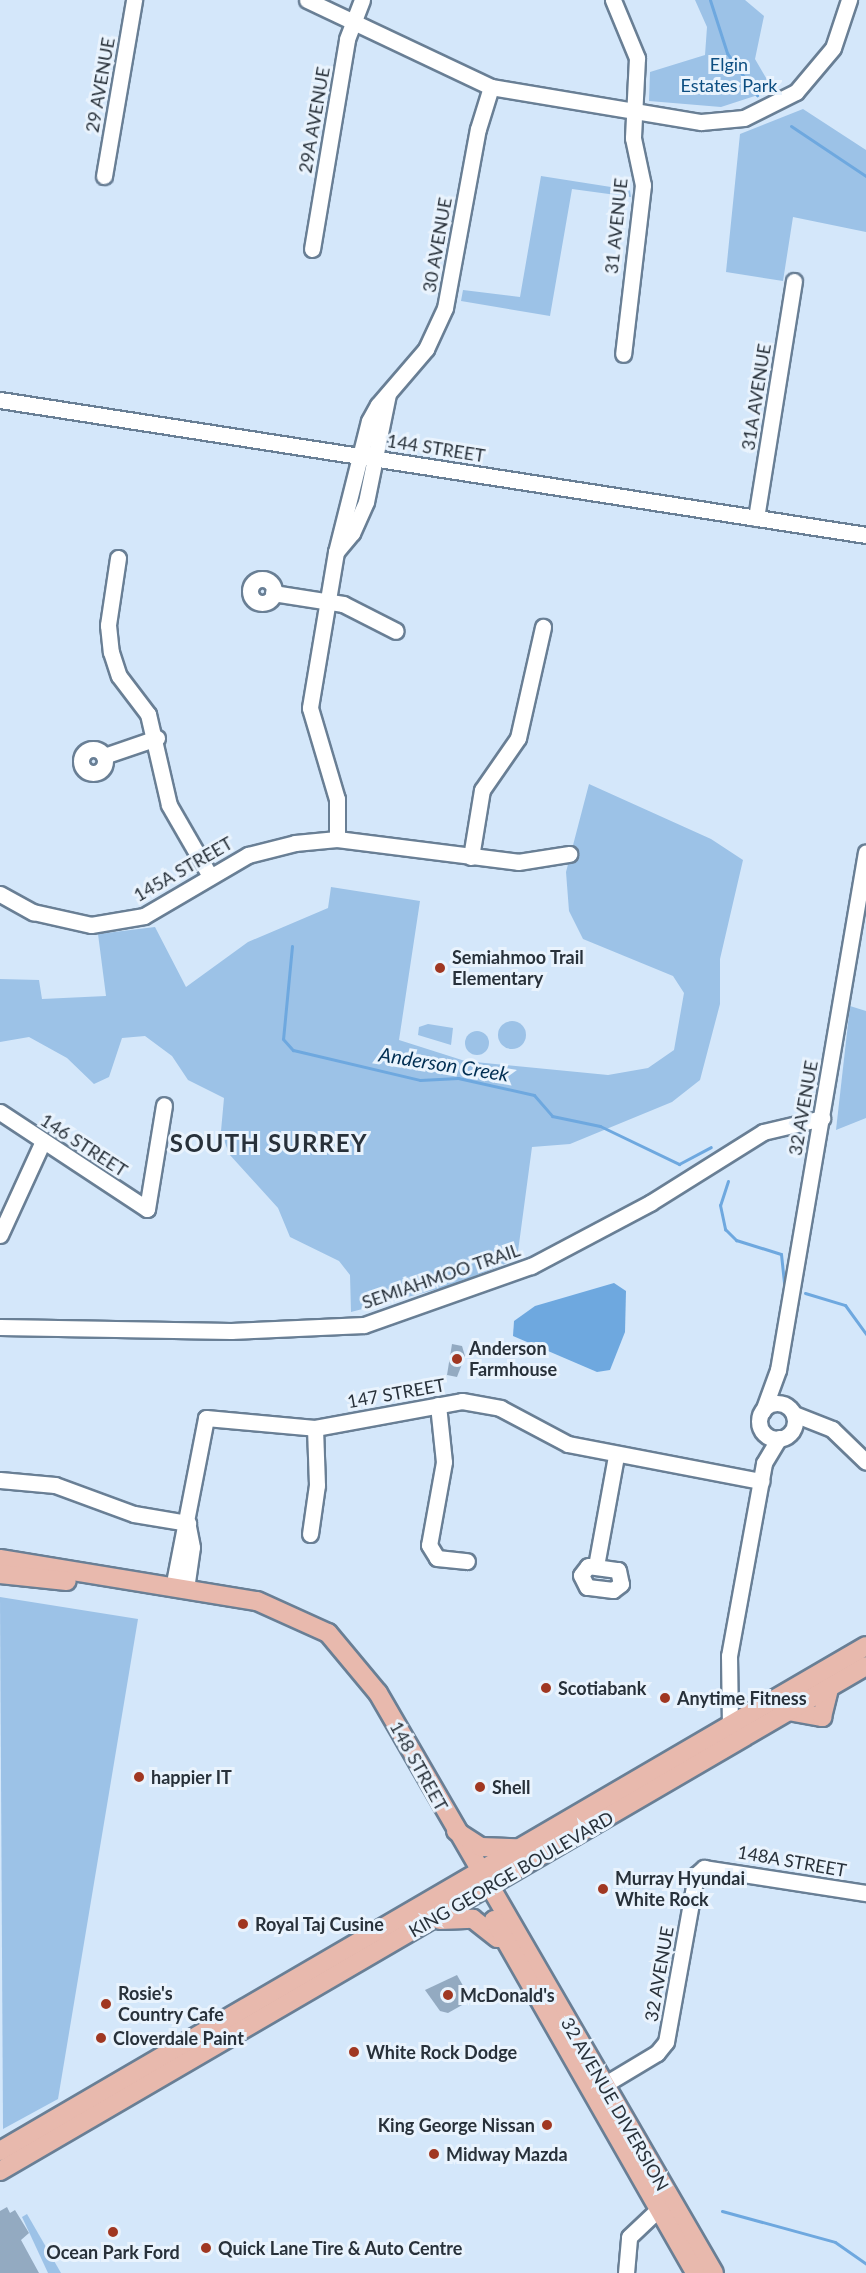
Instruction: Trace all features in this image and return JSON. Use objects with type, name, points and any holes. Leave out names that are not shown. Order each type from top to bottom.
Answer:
[{"type":"main road","name":"148 STREET","points":[[0,1559],[278,1606],[328,1633],[356,1662],[454,1831],[479,1883]]},
{"type":"main road","name":"148 STREET","points":[[0,1574],[156,1591],[179,1589]]},
{"type":"main road","name":"KING GEORGE BOULEVARD","points":[[1,2150],[151,2073],[431,1921],[521,1848],[866,1646]]},
{"type":"main road","name":"148 STREET","points":[[356,1662],[479,1883]]},
{"type":"main road","name":"KING GEORGE BOULEVARD","points":[[151,2073],[241,2011],[668,1781],[866,1666]]},
{"type":"main road","points":[[668,1781],[726,1737],[730,1726]]},
{"type":"main road","points":[[454,1831],[480,1846],[521,1848]]},
{"type":"main road","name":"32 AVENUE DIVERSION","points":[[479,1883],[504,1942],[597,2089]]},
{"type":"main road","name":"32 AVENUE DIVERSION","points":[[479,1883],[667,2208],[714,2273]]},
{"type":"main road","points":[[431,1921],[473,1919],[504,1942]]},
{"type":"main road","points":[[0,2171],[51,2141],[77,2117],[151,2073]]},
{"type":"main road","name":"32 AVENUE DIVERSION","points":[[667,2208],[695,2273]]},
{"type":"street","name":"29 AVENUE","points":[[104,176],[134,0]]},
{"type":"street","points":[[308,0],[492,87],[634,113],[715,122],[751,116],[784,100],[826,60],[849,0]]},
{"type":"street","name":"29A AVENUE","points":[[312,249],[354,22],[362,0]]},
{"type":"street","name":"31 AVENUE","points":[[613,0],[637,58],[634,113],[643,192],[623,354]]},
{"type":"street","name":"30 AVENUE","points":[[337,839],[337,799],[310,708],[325,601],[336,552],[357,508],[367,457],[369,420],[426,349],[445,308],[478,129],[492,87]]},
{"type":"street","name":"31A AVENUE","points":[[756,518],[794,281]]},
{"type":"street","name":"144 STREET","points":[[1,405],[367,457],[866,535]]},
{"type":"street","points":[[118,558],[108,642],[119,676],[143,705],[157,738],[170,805],[210,876]]},
{"type":"street","points":[[273,593],[358,609],[396,631]]},
{"type":"street","points":[[471,856],[482,790],[518,738],[543,627]]},
{"type":"street","points":[[104,756],[157,738]]},
{"type":"street","name":"145A STREET","points":[[0,894],[33,912],[100,925],[144,916],[248,855],[337,839],[539,862],[569,854]]},
{"type":"street","name":"32 AVENUE","points":[[763,1411],[778,1370],[866,852]]},
{"type":"street","name":"146 STREET","points":[[0,1112],[147,1209],[164,1105]]},
{"type":"street","name":"SEMIAHMOO TRAIL","points":[[0,1327],[231,1331],[364,1325],[531,1266],[650,1203],[763,1132],[822,1118]]},
{"type":"street","points":[[0,1234],[43,1141]]},
{"type":"street","name":"32 AVENUE","points":[[778,1370],[782,1400],[791,1410]]},
{"type":"street","name":"147 STREET","points":[[188,1524],[206,1419],[315,1428],[462,1401],[500,1408],[568,1444],[616,1456],[761,1481]]},
{"type":"street","points":[[730,1726],[729,1656],[764,1462],[763,1411],[774,1403],[791,1410],[842,1438],[866,1462]]},
{"type":"street","points":[[438,1405],[444,1462],[429,1545],[437,1558],[467,1561]]},
{"type":"street","points":[[764,1462],[784,1436],[791,1410]]},
{"type":"street","points":[[310,1534],[317,1485],[315,1428]]},
{"type":"street","points":[[763,1431],[784,1436],[842,1438]]},
{"type":"street","points":[[596,1566],[616,1456]]},
{"type":"street","points":[[0,1480],[55,1485],[134,1514],[188,1524],[192,1546],[179,1589]]},
{"type":"street","name":"32 AVENUE","points":[[597,2089],[657,2053],[666,2042],[696,1875],[712,1867]]},
{"type":"street","name":"148A STREET","points":[[712,1867],[866,1893]]},
{"type":"street","points":[[627,2273],[642,2234],[667,2208]]},
{"type":"green space","name":"Elgin Estates Park","points":[[695,0],[745,0],[764,16],[755,59],[773,90],[721,107],[649,101],[650,72],[705,55],[707,27]]},
{"type":"green space","points":[[803,109],[866,150],[866,232],[793,217],[783,281],[726,272],[740,134]]},
{"type":"green space","points":[[541,176],[630,190],[631,197],[572,189],[550,316],[461,301],[463,290],[520,297]]},
{"type":"green space","points":[[589,784],[711,839],[743,860],[720,959],[720,1004],[700,1080],[672,1102],[570,1144],[532,1147],[517,1259],[453,1285],[351,1312],[350,1275],[339,1261],[290,1237],[278,1208],[229,1154],[221,1131],[224,1098],[188,1080],[172,1056],[145,1036],[122,1038],[109,1077],[94,1084],[67,1058],[29,1037],[0,1042],[0,979],[39,980],[42,999],[106,996],[98,934],[155,927],[186,987],[248,942],[328,908],[331,887],[420,901],[399,1040],[465,1061],[608,1075],[648,1068],[674,1050],[684,993],[673,976],[583,939],[569,911],[566,872]]},
{"type":"green space","points":[[850,1006],[866,1011],[866,1118],[836,1130]]},
{"type":"green space","points":[[512,1021],[522,1025],[526,1035],[522,1045],[512,1049],[502,1045],[498,1035],[502,1025]]},
{"type":"green space","points":[[428,1024],[453,1028],[451,1045],[418,1035],[419,1027]]},
{"type":"green space","points":[[477,1031],[486,1034],[489,1043],[486,1052],[477,1055],[468,1052],[465,1043],[468,1034]]},
{"type":"green space","points":[[0,1597],[138,1619],[58,2099],[3,2129]]},
{"type":"green space","points":[[27,2214],[61,2273],[48,2273],[22,2217]]},
{"type":"shaded area","points":[[614,1283],[626,1291],[625,1332],[610,1370],[597,1372],[513,1336],[514,1321],[535,1306]]},
{"type":"building","name":"Anderson Farmhouse","points":[[452,1344],[462,1346],[465,1356],[457,1377],[447,1375]]},
{"type":"building","name":"McDonald's","points":[[457,1975],[471,2000],[448,2013],[440,2011],[425,1990]]},
{"type":"building","points":[[7,2207],[10,2213],[15,2210],[29,2233],[21,2240],[39,2273],[0,2273],[0,2211]]},
{"type":"waterway","points":[[710,0],[727,53],[757,95]]},
{"type":"waterway","points":[[791,126],[866,176]]},
{"type":"waterway","name":"Anderson Creek","points":[[292,946],[283,1039],[293,1050],[420,1080],[458,1078],[534,1095],[552,1116],[600,1126],[679,1164],[711,1147]]},
{"type":"waterway","name":"Anderson Creek","points":[[728,1181],[720,1205],[725,1229],[736,1240],[781,1254],[784,1285]]},
{"type":"waterway","name":"Anderson Creek","points":[[805,1293],[845,1305],[866,1334]]},
{"type":"waterway","points":[[722,2211],[835,2242],[866,2264]]},
{"type":"place","name":"Semiahmoo Trail Elementary","points":[[440,968]]},
{"type":"place","name":"Anderson Farmhouse","points":[[457,1359]]},
{"type":"place","name":"Scotiabank","points":[[546,1688]]},
{"type":"place","name":"Anytime Fitness","points":[[665,1698]]},
{"type":"place","name":"happier IT","points":[[139,1777]]},
{"type":"place","name":"Shell","points":[[480,1787]]},
{"type":"place","name":"Murray Hyundai White Rock","points":[[603,1889]]},
{"type":"place","name":"Royal Taj Cusine","points":[[243,1924]]},
{"type":"place","name":"McDonald's","points":[[448,1995]]},
{"type":"place","name":"Rosie's Country Cafe","points":[[106,2004]]},
{"type":"place","name":"Cloverdale Paint","points":[[101,2038]]},
{"type":"place","name":"White Rock Dodge","points":[[354,2052]]},
{"type":"place","name":"King George Nissan","points":[[547,2125]]},
{"type":"place","name":"Midway Mazda","points":[[434,2154]]},
{"type":"place","name":"Ocean Park Ford","points":[[113,2232]]},
{"type":"place","name":"Quick Lane Tire & Auto Centre","points":[[206,2248]]},
{"type":"district","name":"SOUTH SURREY","points":[[269,1143]]}]
